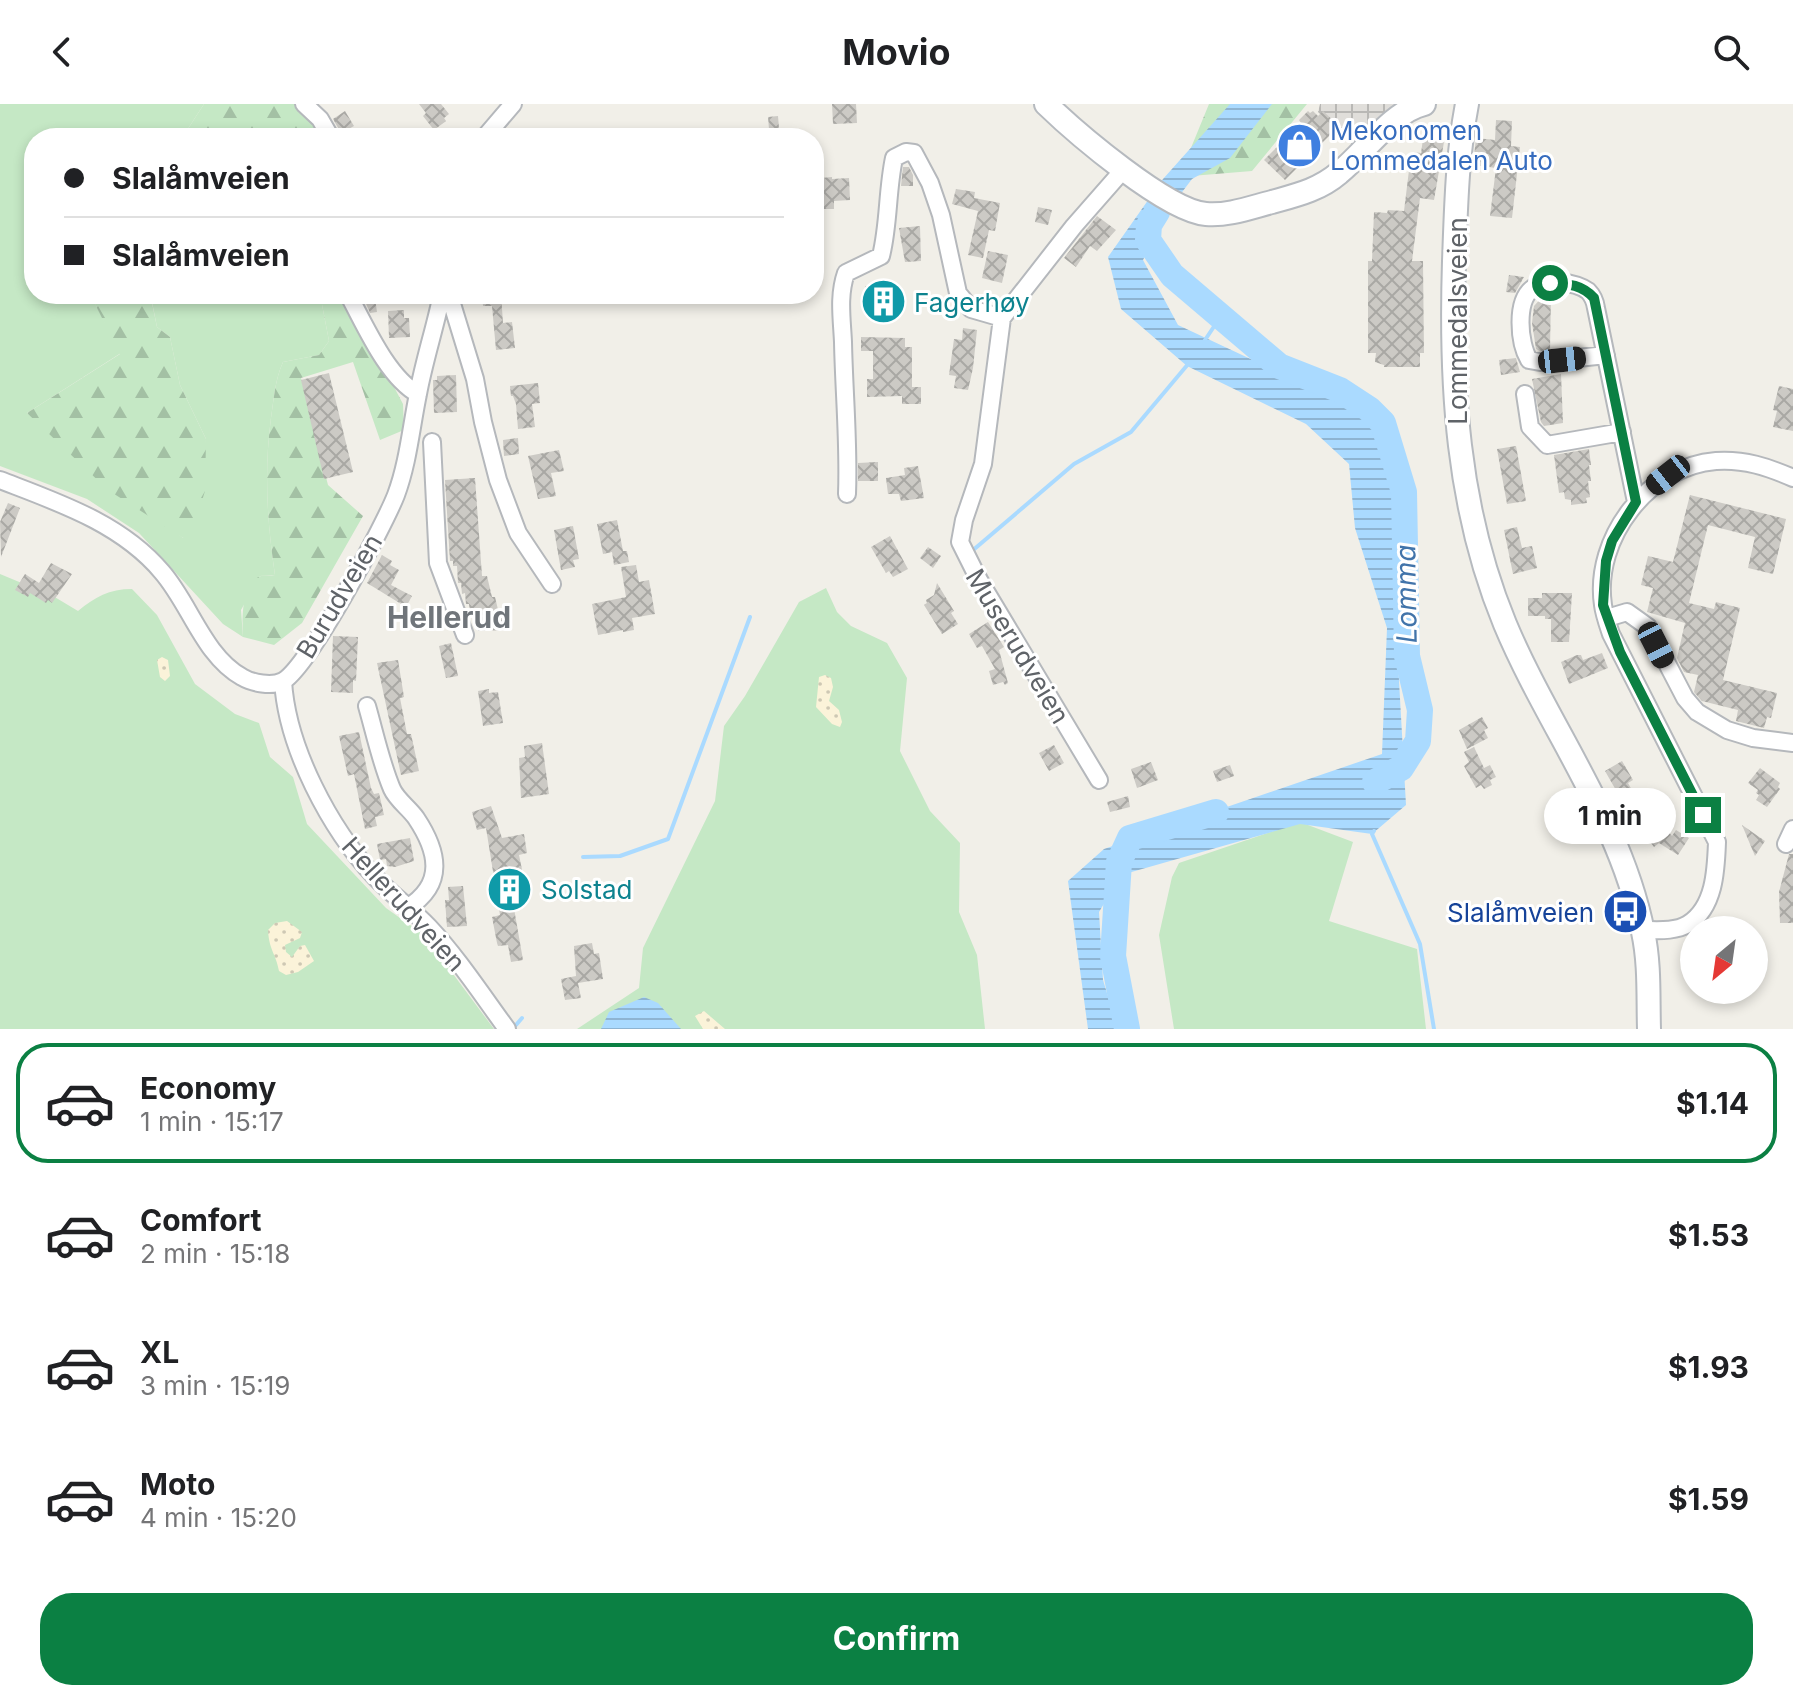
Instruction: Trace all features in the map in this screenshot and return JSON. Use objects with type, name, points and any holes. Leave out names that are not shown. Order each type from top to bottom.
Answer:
[{"type":"main road","points":[[1046,104],[1076,132],[1150,187],[1177,204],[1206,214],[1233,212],[1323,186],[1406,111],[1424,104]]},
{"type":"main road","name":"Lommedalsveien","points":[[1461,105],[1452,355],[1456,418],[1471,514],[1491,587],[1504,621],[1528,675],[1609,831],[1643,930],[1649,1029]]},
{"type":"street","points":[[304,104],[325,128]]},
{"type":"street","points":[[493,128],[513,104]]},
{"type":"street","points":[[847,494],[849,447],[841,297],[846,273],[881,256],[886,237],[894,158],[906,152],[914,153],[930,183],[941,215],[958,293],[971,309],[1002,318],[1074,226],[1124,169]]},
{"type":"street","points":[[1606,355],[1540,362],[1529,360],[1523,349],[1521,319],[1524,301],[1531,288],[1541,283],[1575,285],[1587,290],[1594,298],[1606,355],[1622,432],[1636,502]]},
{"type":"street","points":[[354,304],[393,372],[406,388],[418,394]]},
{"type":"street","name":"Burudveien","points":[[0,480],[59,502],[99,522],[135,546],[161,569],[224,665],[245,679],[267,684],[283,681],[302,662],[330,621],[396,494],[440,304]]},
{"type":"street","points":[[452,304],[475,379],[498,480],[518,533],[552,584]]},
{"type":"street","name":"Muserudveien","points":[[1002,318],[983,464],[960,542],[979,580],[1099,780]]},
{"type":"street","points":[[1525,394],[1530,427],[1547,445],[1622,432]]},
{"type":"street","points":[[432,442],[438,563],[465,635]]},
{"type":"street","points":[[1643,930],[1672,929],[1688,924],[1705,904],[1716,877],[1717,842],[1620,652],[1607,618],[1602,586],[1612,541],[1636,502],[1668,475],[1694,464],[1741,461],[1767,466],[1793,478]]},
{"type":"street","points":[[1607,618],[1627,612],[1648,627],[1685,698],[1710,722],[1753,738],[1793,743]]},
{"type":"street","name":"Hellerudveien","points":[[283,681],[285,704],[296,742],[332,821],[375,877],[428,927],[507,1029]]},
{"type":"street","points":[[367,706],[393,793],[415,817],[430,843],[435,865],[429,891],[407,908]]},
{"type":"shaded area","points":[[1320,104],[1403,104],[1356,148],[1318,112]]},
{"type":"green space","points":[[0,104],[204,104],[188,128],[24,128],[24,304],[95,304],[121,353],[27,413],[183,538],[206,439],[180,385],[170,337],[157,327],[152,304],[322,304],[329,341],[319,355],[283,362],[276,382],[267,477],[275,575],[260,576],[241,610],[243,637],[223,624],[139,533],[87,499],[0,466]]},
{"type":"green space","points":[[204,104],[297,104],[319,128],[188,128]]},
{"type":"green space","points":[[1209,104],[1307,104],[1252,171],[1179,177]]},
{"type":"green space","points":[[95,304],[152,304],[157,327],[170,337],[180,385],[206,439],[205,491],[193,530],[183,538],[108,490],[27,413],[120,354]]},
{"type":"green space","points":[[322,304],[350,304],[403,404],[404,430],[380,440],[353,362],[301,378],[328,485],[363,516],[302,623],[274,645],[243,637],[243,621],[246,593],[254,580],[275,575],[267,477],[274,396],[283,362],[319,355],[329,341]]},
{"type":"green space","points":[[0,574],[53,596],[78,611],[103,595],[132,589],[157,615],[195,684],[235,714],[259,723],[270,757],[293,777],[307,824],[386,908],[424,935],[494,1029],[0,1029]]},
{"type":"green space","points":[[826,588],[837,612],[851,626],[887,643],[907,678],[900,751],[930,811],[960,843],[959,912],[977,955],[985,1029],[577,1029],[639,988],[643,948],[715,801],[724,726],[745,696],[799,602]]},
{"type":"green space","points":[[1300,822],[1353,842],[1329,921],[1417,949],[1426,1029],[1174,1029],[1159,935],[1172,877],[1179,863]]},
{"type":"sand","points":[[162,657],[168,660],[170,676],[165,681],[160,677],[157,660]]},
{"type":"sand","points":[[825,675],[831,678],[833,687],[829,701],[839,710],[840,727],[832,724],[816,707],[819,677]]},
{"type":"sand","points":[[287,921],[302,932],[300,938],[285,945],[286,952],[292,957],[300,946],[305,945],[314,961],[298,972],[286,975],[279,971],[268,930],[275,923]]},
{"type":"sand","points":[[704,1011],[725,1029],[703,1029],[695,1016]]},
{"type":"water","points":[[1230,104],[1272,104],[1230,158],[1192,179],[1167,212],[1143,260],[1178,325],[1370,415],[1418,587],[1397,645],[1406,805],[1372,834],[1300,824],[1121,875],[1099,912],[1103,980],[1118,1029],[1088,1029],[1068,881],[1104,849],[1382,754],[1387,628],[1355,528],[1349,464],[1306,424],[1187,366],[1121,309],[1108,257],[1163,179]]},
{"type":"water","points":[[644,997],[658,1003],[681,1029],[601,1029],[609,1012]]},
{"type":"building","points":[[419,104],[441,104],[449,114],[444,118],[446,121],[432,128],[423,116],[426,113]]},
{"type":"building","points":[[832,104],[856,104],[857,123],[833,124]]},
{"type":"building","points":[[345,111],[354,126],[338,128],[333,119]]},
{"type":"building","points":[[1308,111],[1318,116],[1323,111],[1337,124],[1332,129],[1334,131],[1285,180],[1264,160],[1301,123],[1299,120]]},
{"type":"building","points":[[778,116],[779,128],[769,128],[768,117]]},
{"type":"building","points":[[1496,120],[1512,121],[1511,146],[1520,147],[1512,218],[1490,216],[1496,168],[1473,165],[1476,138],[1495,140]]},
{"type":"building","points":[[1423,139],[1444,142],[1434,200],[1420,198],[1412,261],[1423,261],[1424,353],[1420,353],[1420,367],[1384,367],[1375,362],[1376,353],[1368,353],[1368,261],[1372,261],[1374,212],[1404,211],[1410,162],[1413,163],[1414,152],[1421,153]]},
{"type":"building","points":[[903,167],[909,167],[913,186],[901,186]]},
{"type":"building","points":[[824,178],[849,178],[850,200],[834,201],[834,209],[824,209]]},
{"type":"building","points":[[956,189],[975,192],[974,198],[1000,203],[995,231],[989,230],[983,258],[968,255],[978,211],[952,204]]},
{"type":"building","points":[[1038,207],[1052,210],[1048,225],[1035,222]]},
{"type":"building","points":[[1097,216],[1116,230],[1097,251],[1090,246],[1076,267],[1064,258]]},
{"type":"building","points":[[920,226],[921,261],[905,262],[899,228]]},
{"type":"building","points":[[988,251],[1008,255],[1002,283],[982,278]]},
{"type":"building","points":[[1509,275],[1524,277],[1515,293],[1506,292]]},
{"type":"building","name":"Fagerhøy","points":[[881,285],[882,297],[901,295],[902,314],[866,312],[865,286]]},
{"type":"building","points":[[1544,295],[1551,295],[1550,350],[1540,351],[1536,349],[1532,323],[1534,306]]},
{"type":"building","points":[[366,304],[376,304],[377,312],[370,313]]},
{"type":"building","points":[[502,304],[503,323],[512,322],[515,348],[496,350],[492,306],[483,306]]},
{"type":"building","points":[[404,310],[404,318],[409,318],[410,337],[389,338],[388,311]]},
{"type":"building","points":[[963,328],[977,330],[968,390],[954,388],[956,376],[949,375],[954,339],[962,340]]},
{"type":"building","points":[[861,337],[905,338],[905,347],[912,347],[912,387],[921,387],[921,404],[902,404],[902,396],[867,397],[867,379],[873,379],[873,351],[861,351]]},
{"type":"building","points":[[1516,358],[1520,372],[1501,375],[1499,360]]},
{"type":"building","points":[[329,373],[353,472],[324,479],[301,380]]},
{"type":"building","points":[[1561,374],[1563,423],[1544,426],[1532,379]]},
{"type":"building","points":[[456,375],[457,412],[434,413],[433,380],[437,380],[437,376]]},
{"type":"building","points":[[538,383],[540,403],[532,404],[535,427],[518,429],[516,404],[510,386]]},
{"type":"building","points":[[1779,386],[1793,389],[1793,431],[1773,427],[1777,411],[1773,410]]},
{"type":"building","points":[[518,438],[519,454],[504,456],[503,440]]},
{"type":"building","points":[[1516,446],[1526,501],[1507,504],[1497,449]]},
{"type":"building","points":[[1589,449],[1590,497],[1586,498],[1587,503],[1571,505],[1571,500],[1565,499],[1564,492],[1559,493],[1554,455]]},
{"type":"building","points":[[559,450],[564,471],[551,473],[556,496],[538,499],[528,456]]},
{"type":"building","points":[[878,462],[878,481],[858,481],[858,463]]},
{"type":"building","points":[[918,466],[924,498],[901,501],[899,494],[888,494],[886,478],[905,475],[904,468]]},
{"type":"building","points":[[475,478],[482,576],[487,576],[500,618],[503,618],[504,630],[478,631],[469,604],[466,604],[465,593],[462,594],[461,583],[458,583],[457,566],[450,561],[445,480]]},
{"type":"building","points":[[1690,495],[1786,519],[1773,574],[1748,568],[1755,537],[1708,525],[1689,603],[1714,609],[1716,602],[1740,608],[1723,680],[1777,693],[1771,718],[1767,717],[1764,728],[1736,721],[1738,710],[1702,701],[1694,692],[1698,675],[1684,672],[1677,658],[1685,623],[1647,612],[1653,588],[1641,585],[1648,556],[1673,562]]},
{"type":"building","points":[[8,503],[20,508],[1,557],[0,522]]},
{"type":"building","points":[[617,520],[623,551],[627,551],[629,562],[614,565],[612,552],[603,554],[597,524]]},
{"type":"building","points":[[573,526],[579,559],[573,560],[575,567],[561,570],[554,530]]},
{"type":"building","points":[[1517,527],[1522,548],[1532,546],[1537,568],[1513,574],[1504,530]]},
{"type":"building","points":[[890,536],[908,569],[893,577],[889,571],[886,573],[871,547]]},
{"type":"building","points":[[928,547],[941,556],[933,568],[920,558]]},
{"type":"building","points":[[382,555],[399,570],[391,585],[412,596],[406,607],[367,583]]},
{"type":"building","points":[[51,563],[72,574],[52,603],[15,590],[25,574],[39,583]]},
{"type":"building","points":[[636,565],[639,582],[649,580],[655,614],[632,618],[634,630],[598,635],[592,604],[626,597],[621,567]]},
{"type":"building","points":[[937,583],[958,624],[942,634],[924,605],[934,595]]},
{"type":"building","points":[[1542,593],[1572,593],[1569,642],[1551,642],[1551,619],[1528,616],[1528,598],[1542,598]]},
{"type":"building","points":[[988,622],[1004,647],[999,650],[1008,683],[1005,685],[1003,682],[993,685],[989,671],[995,669],[982,646],[977,648],[969,634]]},
{"type":"building","points":[[333,636],[358,637],[353,693],[331,692]]},
{"type":"building","points":[[451,643],[458,676],[446,678],[439,646]]},
{"type":"building","points":[[1602,653],[1608,668],[1569,684],[1561,662],[1577,655],[1581,655],[1583,660]]},
{"type":"building","points":[[398,660],[404,697],[400,698],[419,771],[401,775],[377,663]]},
{"type":"building","points":[[489,689],[489,693],[498,692],[503,723],[483,726],[478,691]]},
{"type":"building","points":[[1482,717],[1488,728],[1484,730],[1488,738],[1467,749],[1459,730]]},
{"type":"building","points":[[359,732],[371,788],[374,794],[379,793],[384,815],[375,817],[377,826],[365,829],[354,774],[348,776],[339,736]]},
{"type":"building","points":[[542,743],[549,794],[521,798],[519,758],[525,757],[524,746]]},
{"type":"building","points":[[1054,745],[1064,763],[1049,771],[1039,753]]},
{"type":"building","points":[[1474,747],[1484,768],[1490,765],[1496,777],[1490,780],[1492,785],[1484,789],[1481,785],[1476,788],[1464,766],[1469,762],[1464,752]]},
{"type":"building","points":[[1622,761],[1633,780],[1628,783],[1633,792],[1621,799],[1605,771]]},
{"type":"building","points":[[1151,762],[1158,780],[1137,788],[1131,769]]},
{"type":"building","points":[[1230,765],[1234,776],[1217,782],[1213,771]]},
{"type":"building","points":[[1760,768],[1780,783],[1780,789],[1767,807],[1756,800],[1758,790],[1748,783]]},
{"type":"building","points":[[1128,796],[1130,807],[1110,812],[1107,802]]},
{"type":"building","points":[[491,806],[502,838],[524,834],[527,853],[519,855],[527,894],[512,897],[523,960],[511,962],[508,945],[498,946],[497,943],[492,917],[500,915],[486,828],[477,830],[472,812]]},
{"type":"building","points":[[1650,811],[1672,836],[1676,830],[1689,838],[1678,855],[1659,843],[1654,847],[1635,822]]},
{"type":"building","points":[[1742,825],[1765,841],[1755,856]]},
{"type":"building","points":[[410,838],[414,861],[395,867],[387,866],[386,859],[380,860],[377,844]]},
{"type":"building","points":[[1789,854],[1793,854],[1793,923],[1780,923],[1779,892]]},
{"type":"building","points":[[463,886],[467,926],[447,927],[445,900],[449,900],[448,887]]},
{"type":"building","points":[[592,943],[594,954],[599,953],[603,979],[578,983],[581,998],[565,1000],[561,979],[576,976],[574,946]]},
{"type":"waterway","name":"Lomma","points":[[1157,212],[1149,225],[1148,240],[1172,275],[1279,366],[1340,390],[1369,409],[1383,423],[1404,492],[1407,656],[1420,710],[1418,741],[1401,768],[1375,782]]},
{"type":"waterway","points":[[1203,343],[1221,316]]},
{"type":"waterway","points":[[972,551],[1074,464],[1131,432],[1189,363]]},
{"type":"waterway","points":[[583,857],[620,856],[668,839],[750,617]]},
{"type":"waterway","name":"Lomma","points":[[1127,1029],[1113,956],[1119,862],[1130,838],[1216,812]]},
{"type":"waterway","points":[[1374,831],[1372,834],[1420,944],[1434,1029]]},
{"type":"waterway","points":[[516,1025],[522,1018]]},
{"type":"place","name":"Mekonomen Lommedalen Auto","points":[[1299,145]]},
{"type":"place","name":"Fagerhøy","points":[[883,302]]},
{"type":"place","name":"Solstad","points":[[510,889]]},
{"type":"place","name":"Slalåmveien","points":[[1625,912]]},
{"type":"district","name":"Hellerud","points":[[449,617]]},
{"type":"route","points":[[1550,283],[1575,285],[1587,290],[1594,298],[1636,502],[1612,541],[1606,561],[1603,605],[1611,634],[1703,815]]}]
